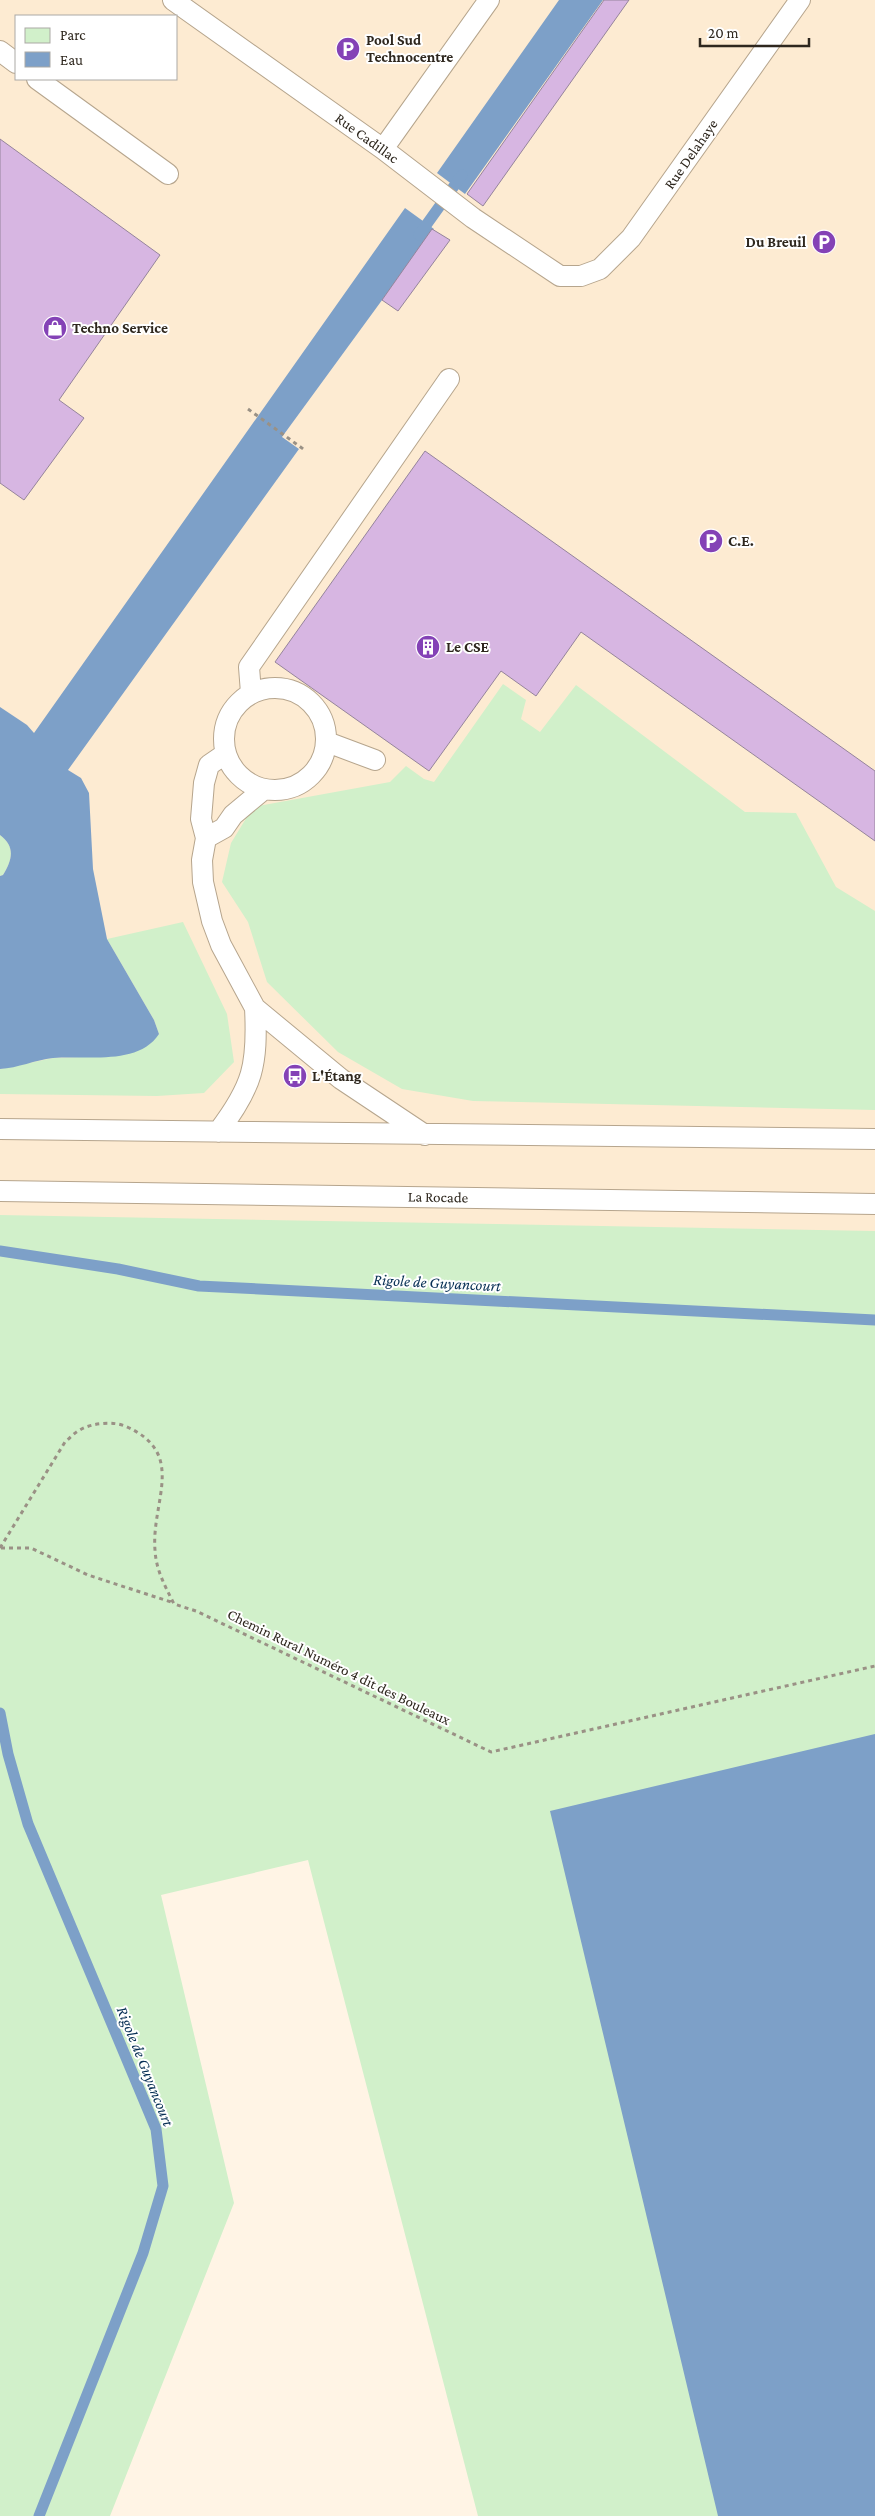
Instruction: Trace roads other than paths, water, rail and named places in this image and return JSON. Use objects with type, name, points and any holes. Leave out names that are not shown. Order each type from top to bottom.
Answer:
[{"type":"lane","name":"Rue Cadillac","points":[[173,0],[383,149],[473,218],[560,276]]},
{"type":"lane","points":[[383,149],[489,0]]},
{"type":"lane","name":"Rue Delahaye","points":[[560,276],[581,276],[600,269],[631,238],[800,0]]},
{"type":"lane","points":[[0,51],[15,62]]},
{"type":"lane","points":[[38,80],[168,174]]},
{"type":"lane","points":[[251,693],[249,667],[449,379]]},
{"type":"lane","points":[[268,688],[284,688],[301,694],[315,706],[325,724],[327,742],[322,764],[311,778],[287,790],[262,790],[246,783],[233,770],[225,754],[223,736],[228,718],[238,703],[251,693],[268,688]]},
{"type":"lane","points":[[327,742],[375,760]]},
{"type":"lane","points":[[218,1132],[238,1106],[252,1074],[257,1044],[254,1008],[221,945],[210,914],[203,882],[202,860],[206,838],[200,819],[204,783],[209,765],[225,754]]},
{"type":"lane","points":[[206,838],[224,828],[233,815],[262,790]]},
{"type":"lane","points":[[254,1008],[333,1073],[425,1136]]},
{"type":"lane","points":[[0,1128],[425,1136],[875,1139]]},
{"type":"lane","name":"La Rocade","points":[[0,1191],[875,1204]]},
{"type":"water","points":[[559,0],[603,0],[465,194],[437,173]]},
{"type":"water","points":[[405,208],[434,229],[282,437],[299,449],[68,770],[81,778],[89,793],[93,869],[107,939],[154,1020],[159,1034],[150,1044],[138,1051],[125,1055],[96,1058],[53,1058],[0,1069],[0,876],[3,875],[6,869],[11,854],[8,844],[0,835],[0,707],[27,725],[34,733]]},
{"type":"water","points":[[875,1734],[875,2516],[718,2516],[550,1811]]},
{"type":"waterway","points":[[419,235],[462,175]]},
{"type":"waterway","name":"Rigole de Guyancourt","points":[[0,1251],[118,1269],[199,1286],[875,1320]]},
{"type":"waterway","name":"Rigole de Guyancourt","points":[[0,1713],[8,1754],[28,1824],[156,2129],[163,2186],[143,2253],[39,2516]]},
{"type":"place","name":"Pool Sud Technocentre","points":[[348,49]]},
{"type":"place","name":"Du Breuil","points":[[824,242]]},
{"type":"place","name":"Techno Service","points":[[55,328]]},
{"type":"place","name":"C.E.","points":[[711,541]]},
{"type":"place","name":"Le CSE","points":[[428,647]]},
{"type":"place","name":"L'Étang","points":[[295,1076]]}]
